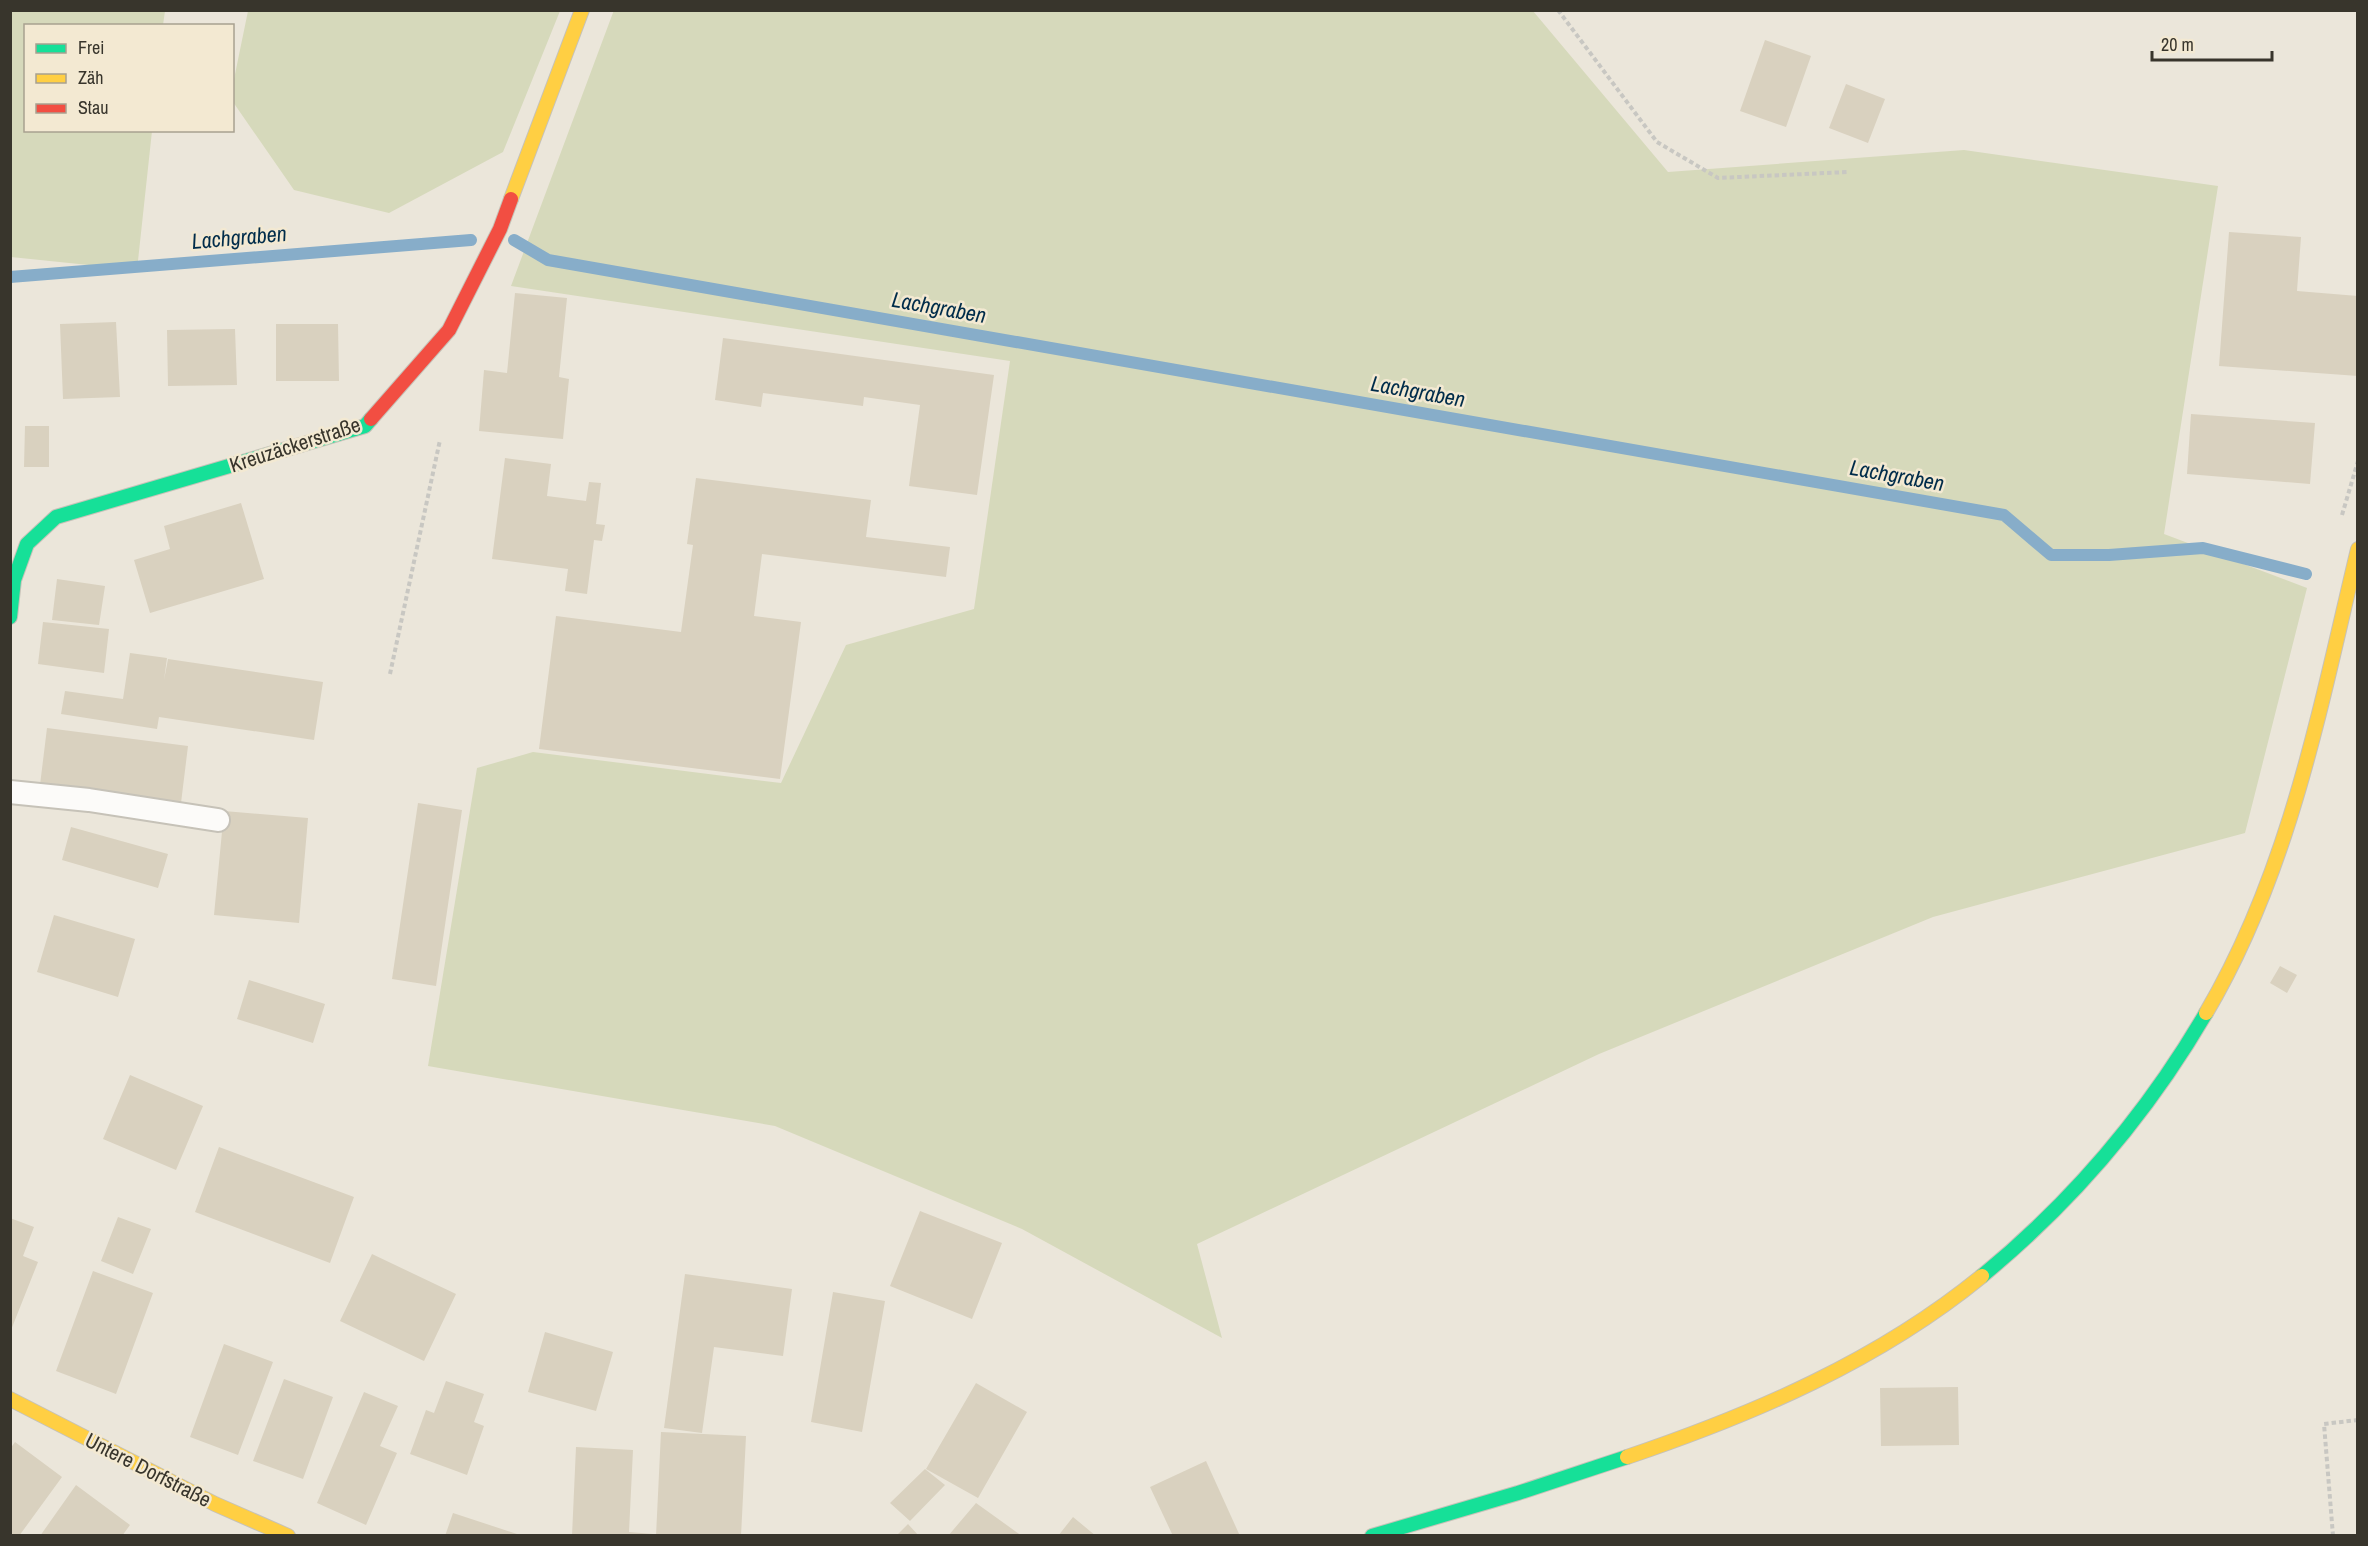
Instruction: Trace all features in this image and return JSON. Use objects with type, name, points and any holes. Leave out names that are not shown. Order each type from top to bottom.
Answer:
[{"type":"street","name":"Kreuzäckerstraße","points":[[10,617],[14,580],[27,544],[56,517],[365,426],[449,330],[500,229],[582,10]]},
{"type":"street","points":[[1372,1536],[1475,1506],[1640,1453],[1775,1400],[1870,1353],[1930,1316],[1988,1274],[2040,1228],[2109,1154],[2159,1088],[2214,1000],[2246,938],[2271,879],[2295,806],[2358,549]]},
{"type":"street","name":"Untere Dorfstraße","points":[[10,1399],[215,1504],[288,1536]]},
{"type":"lane","points":[[10,792],[89,800],[218,820]]},
{"type":"path","points":[[1558,10],[1657,142],[1718,178],[1848,172]]},
{"type":"path","points":[[390,674],[440,440]]},
{"type":"path","points":[[2340,522],[2358,461]]},
{"type":"path","points":[[2333,1536],[2324,1424],[2358,1420]]},
{"type":"green space","points":[[248,10],[560,11],[503,152],[389,213],[294,190],[234,103],[234,79]]},
{"type":"green space","points":[[614,10],[1533,11],[1668,172],[1964,150],[2218,186],[2164,534],[2307,588],[2245,833],[1933,917],[1599,1054],[1197,1244],[1222,1338],[1022,1229],[775,1126],[428,1066],[477,768],[533,752],[781,783],[846,645],[974,609],[1010,361],[511,286]]},
{"type":"green space","points":[[10,11],[165,11],[163,24],[24,24],[24,132],[152,132],[137,270],[11,257]]},
{"type":"building","points":[[1765,40],[1811,56],[1786,127],[1740,111]]},
{"type":"building","points":[[1846,84],[1885,99],[1868,143],[1829,128]]},
{"type":"building","points":[[2229,232],[2301,237],[2297,291],[2358,296],[2358,376],[2219,366]]},
{"type":"building","points":[[515,293],[567,298],[559,377],[569,379],[563,439],[479,431],[484,370],[507,373]]},
{"type":"building","points":[[116,322],[120,397],[63,399],[60,324]]},
{"type":"building","points":[[276,324],[338,324],[339,381],[276,381]]},
{"type":"building","points":[[235,329],[237,385],[168,386],[167,330]]},
{"type":"building","points":[[723,338],[994,375],[977,495],[909,486],[920,405],[864,397],[863,406],[763,393],[761,407],[715,400]]},
{"type":"building","points":[[2191,414],[2315,423],[2310,484],[2187,474]]},
{"type":"building","points":[[25,426],[49,426],[49,467],[24,467]]},
{"type":"building","points":[[505,458],[551,464],[547,496],[586,501],[589,482],[601,483],[596,524],[605,525],[602,541],[594,540],[587,594],[565,591],[568,569],[492,559]]},
{"type":"building","points":[[696,478],[871,500],[866,537],[950,547],[946,577],[762,554],[754,616],[801,622],[780,779],[539,749],[556,616],[681,632],[693,545],[687,544]]},
{"type":"building","points":[[241,503],[264,579],[150,613],[134,560],[170,549],[164,526]]},
{"type":"building","points":[[57,579],[105,586],[99,625],[52,620]]},
{"type":"building","points":[[43,622],[109,629],[104,673],[38,664]]},
{"type":"building","points":[[130,653],[167,658],[164,680],[168,659],[323,682],[314,740],[159,717],[157,729],[61,714],[65,691],[123,699]]},
{"type":"building","points":[[47,728],[188,746],[181,803],[40,785]]},
{"type":"building","points":[[418,803],[462,810],[436,986],[392,979]]},
{"type":"building","points":[[224,811],[308,818],[299,923],[214,915]]},
{"type":"building","points":[[71,827],[168,854],[158,888],[62,860]]},
{"type":"building","points":[[54,915],[135,939],[118,997],[37,972]]},
{"type":"building","points":[[2280,966],[2297,975],[2287,993],[2270,983]]},
{"type":"building","points":[[249,980],[325,1004],[313,1043],[237,1019]]},
{"type":"building","points":[[130,1075],[203,1106],[176,1170],[103,1139]]},
{"type":"building","points":[[219,1147],[354,1197],[330,1263],[195,1212]]},
{"type":"building","points":[[920,1211],[1002,1243],[972,1319],[890,1286]]},
{"type":"building","points":[[118,1217],[151,1229],[133,1274],[101,1261]]},
{"type":"building","points":[[10,1218],[34,1227],[23,1256],[38,1262],[11,1330]]},
{"type":"building","points":[[372,1254],[456,1294],[424,1361],[340,1321]]},
{"type":"building","points":[[93,1271],[153,1293],[116,1394],[56,1371]]},
{"type":"building","points":[[685,1274],[792,1289],[783,1356],[714,1347],[702,1433],[664,1428]]},
{"type":"building","points":[[833,1292],[885,1301],[862,1432],[811,1422]]},
{"type":"building","points":[[545,1332],[613,1352],[596,1411],[528,1392]]},
{"type":"building","points":[[224,1344],[273,1362],[238,1455],[190,1437]]},
{"type":"building","points":[[284,1379],[333,1397],[303,1479],[253,1461]]},
{"type":"building","points":[[446,1381],[484,1394],[474,1422],[484,1426],[467,1475],[410,1454],[426,1410],[434,1413]]},
{"type":"building","points":[[976,1383],[1027,1412],[978,1498],[926,1469]]},
{"type":"building","points":[[1958,1387],[1959,1445],[1881,1446],[1880,1388]]},
{"type":"building","points":[[364,1392],[398,1406],[380,1446],[397,1453],[366,1525],[317,1503]]},
{"type":"building","points":[[661,1432],[746,1436],[741,1536],[656,1536]]},
{"type":"building","points":[[15,1442],[62,1477],[19,1536],[10,1536],[10,1449]]},
{"type":"building","points":[[576,1447],[633,1450],[629,1532],[653,1534],[653,1536],[572,1536]]},
{"type":"building","points":[[1206,1461],[1240,1536],[1173,1536],[1150,1487]]},
{"type":"building","points":[[925,1469],[945,1485],[910,1521],[890,1503]]},
{"type":"building","points":[[76,1485],[130,1525],[122,1536],[40,1536]]},
{"type":"building","points":[[976,1503],[1022,1536],[948,1536]]},
{"type":"building","points":[[453,1513],[520,1535],[520,1536],[445,1536]]},
{"type":"building","points":[[1073,1517],[1096,1536],[1058,1536]]},
{"type":"building","points":[[908,1524],[919,1536],[896,1536]]},
{"type":"waterway","name":"Lachgraben","points":[[10,277],[471,240]]},
{"type":"waterway","name":"Lachgraben","points":[[514,240],[548,260],[2004,515],[2051,555],[2109,555],[2203,548],[2306,574]]},
{"type":"traffic: fast","points":[[10,617],[14,580],[27,544],[56,517],[365,426],[371,419]]},
{"type":"traffic: fast","points":[[1982,1276],[2047,1218],[2106,1155],[2159,1086],[2206,1013]]},
{"type":"traffic: fast","points":[[1372,1536],[1518,1493],[1627,1457]]},
{"type":"traffic: slow","points":[[511,199],[582,10]]},
{"type":"traffic: slow","points":[[2206,1013],[2235,959],[2260,903],[2281,845],[2315,728],[2358,549]]},
{"type":"traffic: slow","points":[[1627,1457],[1721,1423],[1813,1382],[1901,1334],[1982,1276]]},
{"type":"traffic: slow","points":[[10,1399],[215,1504],[288,1536]]},
{"type":"traffic: jam","points":[[371,419],[449,330],[500,229],[511,199]]}]
